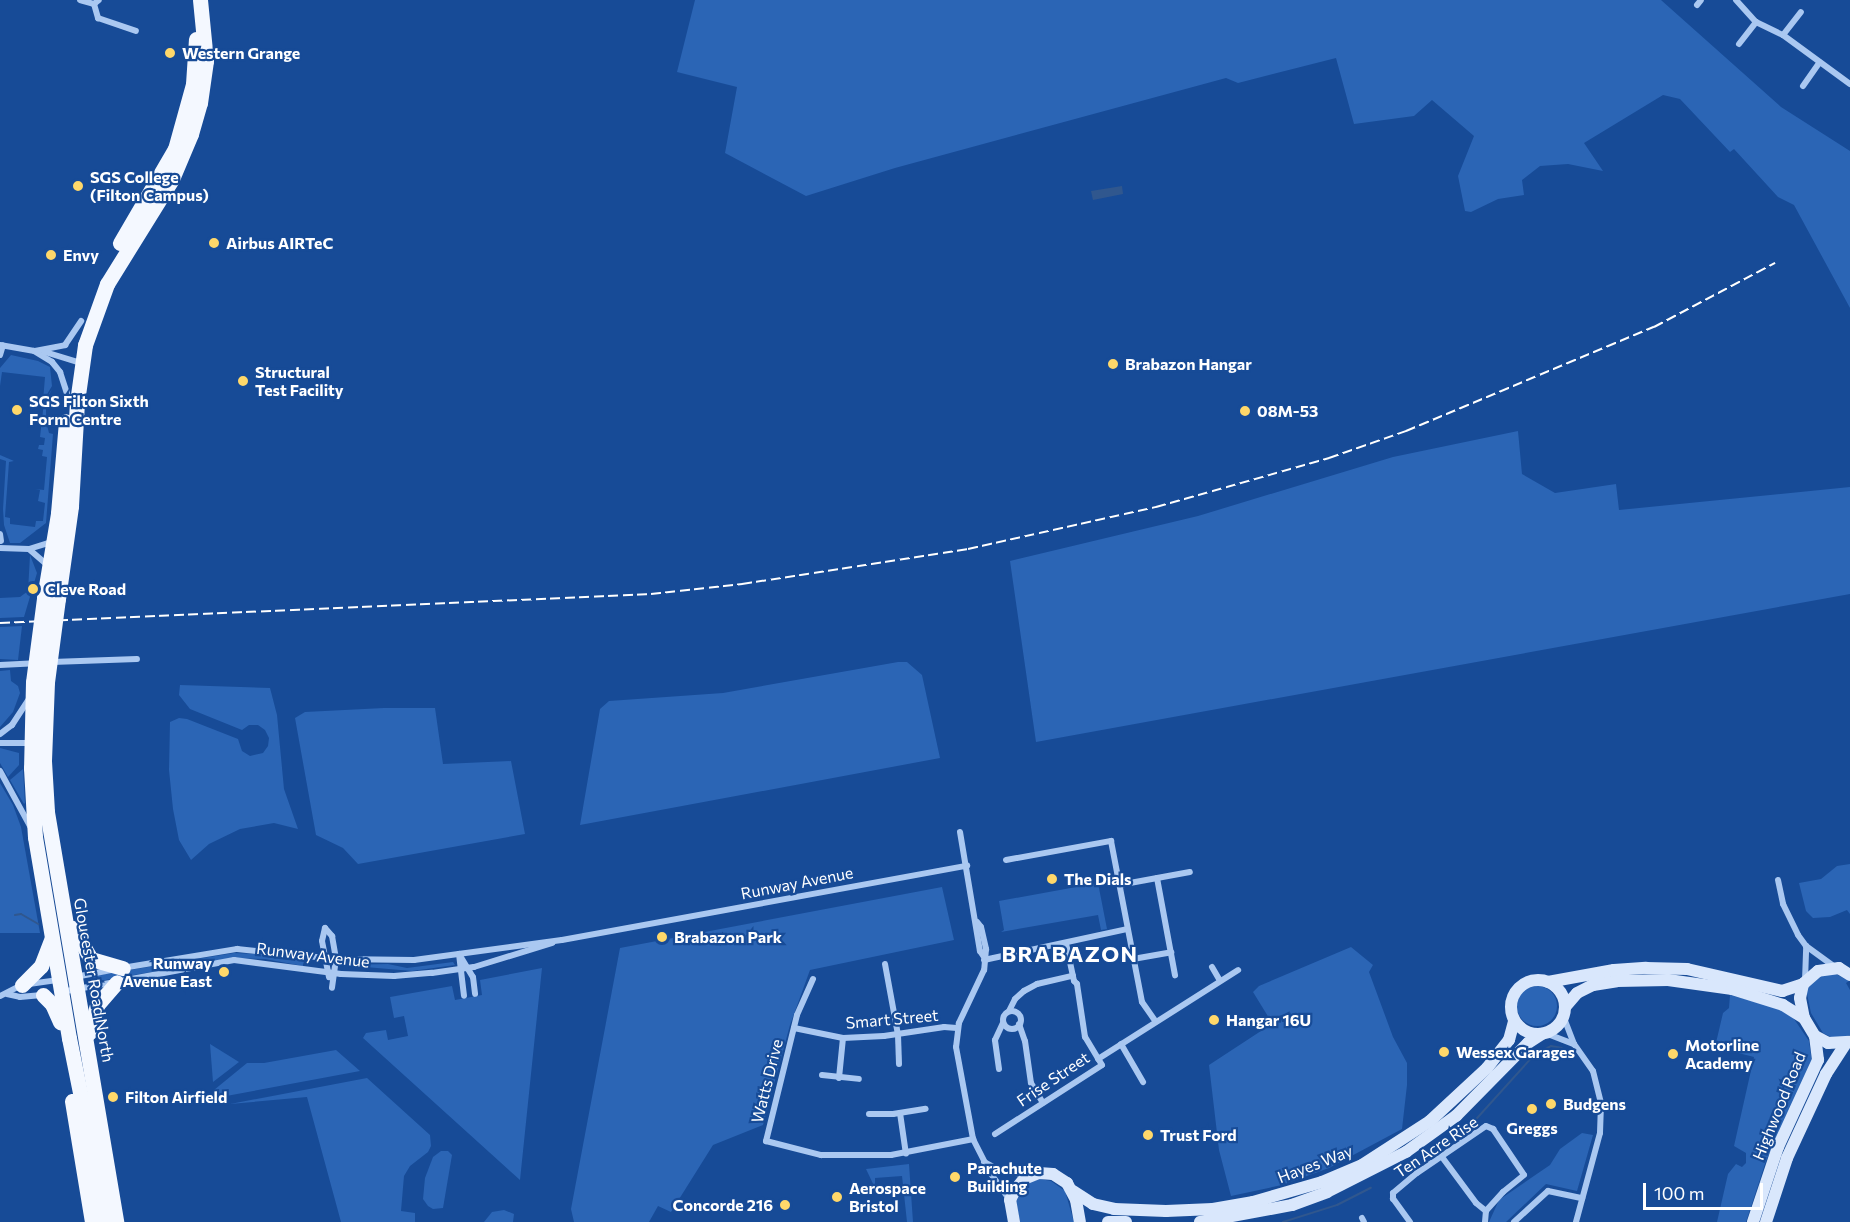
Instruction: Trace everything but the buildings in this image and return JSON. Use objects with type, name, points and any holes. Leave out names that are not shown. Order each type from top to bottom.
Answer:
[{"type":"main road","points":[[51,598],[49,568],[70,516],[81,321],[105,268],[159,180],[178,140],[188,106],[195,63],[196,38],[190,0]]},
{"type":"main road","points":[[37,743],[37,686],[60,541],[68,397],[77,362],[107,284],[172,179],[191,134],[200,103],[206,61],[200,0]]},
{"type":"main road","name":"Gloucester Road North","points":[[37,743],[34,837],[44,903],[51,940],[87,1041],[116,1222]]},
{"type":"main road","name":"Gloucester Road North","points":[[37,743],[64,909],[69,986]]},
{"type":"main road","points":[[64,909],[88,956],[120,975],[97,1005],[87,1041]]},
{"type":"main road","points":[[22,985],[40,966],[51,940]]},
{"type":"main road","points":[[69,986],[74,1027],[70,1044],[69,1077],[92,1222]]},
{"type":"main road","points":[[43,995],[51,1004],[70,1044]]},
{"type":"main road","name":"Gloucester Road North","points":[[70,1044],[106,1222]]},
{"type":"main road","points":[[99,1116],[105,1129],[123,1222]]},
{"type":"street","points":[[80,0],[96,2],[98,18],[136,31]]},
{"type":"street","points":[[1736,0],[1756,22],[1784,35],[1850,84]]},
{"type":"street","points":[[1784,35],[1801,12]]},
{"type":"street","points":[[1790,13],[1796,18]]},
{"type":"street","points":[[1741,40],[1756,22]]},
{"type":"street","points":[[1803,86],[1820,62]]},
{"type":"street","points":[[1807,80],[1815,85]]},
{"type":"street","points":[[37,351],[65,345],[81,321]]},
{"type":"street","points":[[0,355],[2,345],[37,351],[77,362]]},
{"type":"street","points":[[37,351],[56,365],[68,397]]},
{"type":"street","points":[[0,541],[29,549],[49,568]]},
{"type":"street","points":[[29,549],[60,541]]},
{"type":"street","points":[[0,665],[136,660]]},
{"type":"street","points":[[0,734],[12,725],[37,686]]},
{"type":"street","points":[[0,743],[37,743]]},
{"type":"street","points":[[0,771],[12,789],[34,837]]},
{"type":"street","points":[[960,832],[977,922],[980,951],[984,958],[981,977],[957,1028],[957,1054],[973,1139],[1010,1214]]},
{"type":"street","points":[[1006,860],[1111,841],[1126,929],[1142,1002],[1156,1022]]},
{"type":"street","name":"Runway Avenue","points":[[69,986],[237,949],[336,959],[393,961],[459,954],[562,940],[967,866]]},
{"type":"street","points":[[1119,885],[1190,872]]},
{"type":"street","points":[[1157,878],[1175,975]]},
{"type":"street","points":[[1778,880],[1786,911],[1806,946],[1846,971]]},
{"type":"street","points":[[325,928],[332,936],[336,959],[332,974],[325,958],[322,938],[325,928]]},
{"type":"street","points":[[984,958],[1066,944],[1071,939],[1126,929]]},
{"type":"street","name":"Runway Avenue","points":[[69,986],[120,975],[234,960],[332,974],[394,976],[469,968],[562,940]]},
{"type":"street","points":[[1066,944],[1072,976],[1077,984],[1085,1038],[1098,1059]]},
{"type":"street","points":[[1806,946],[1804,982],[1800,998],[1804,1018],[1815,1036],[1828,1043],[1848,1042]]},
{"type":"street","points":[[1133,959],[1171,952]]},
{"type":"street","points":[[459,954],[469,968],[475,994]]},
{"type":"street","points":[[459,954],[464,996]]},
{"type":"street","points":[[885,964],[897,1035],[899,1064]]},
{"type":"street","points":[[1212,967],[1220,981]]},
{"type":"street","points":[[1574,1044],[1544,1033],[1529,1032],[1514,1021],[1510,1013],[1511,1000],[1517,989],[1530,981],[1548,982],[1614,970],[1646,968],[1688,969],[1782,991],[1804,982],[1818,971],[1846,971]]},
{"type":"street","name":"Frise Street","points":[[994,1134],[1102,1065],[1098,1059],[1238,970]]},
{"type":"street","points":[[999,1069],[995,1040],[1003,1023],[1003,1016],[1009,1011],[1015,999],[1037,984],[1072,976]]},
{"type":"street","name":"Watts Drive","points":[[813,979],[794,1028],[766,1141],[821,1155],[906,1154]]},
{"type":"street","points":[[1544,1033],[1565,1012],[1577,993],[1593,985],[1617,981],[1668,980],[1732,989],[1783,1005],[1804,1018]]},
{"type":"street","points":[[1548,982],[1561,992],[1574,1044],[1593,1071],[1601,1104],[1600,1133],[1576,1222]]},
{"type":"street","points":[[4,995],[22,985],[69,986]]},
{"type":"street","points":[[4,995],[20,997],[43,995],[69,986]]},
{"type":"street","points":[[1009,1011],[1015,1011],[1020,1015],[1019,1024],[1025,1041],[1031,1083],[1043,1102]]},
{"type":"street","name":"Hayes Way","points":[[1034,1174],[1053,1174],[1061,1178],[1073,1191],[1093,1204],[1114,1209],[1166,1211],[1213,1209],[1253,1202],[1322,1182],[1362,1165],[1430,1121],[1459,1096],[1501,1050],[1513,1030],[1514,1021]]},
{"type":"street","points":[[1003,1023],[1012,1029],[1019,1024]]},
{"type":"street","name":"Smart Street","points":[[794,1028],[843,1038],[897,1035],[944,1027],[957,1028]]},
{"type":"street","name":"Hayes Way","points":[[1200,1222],[1292,1205],[1327,1192],[1407,1152],[1456,1116],[1527,1043],[1544,1033]]},
{"type":"street","name":"Highwood Road","points":[[1753,1222],[1778,1148],[1818,1060],[1815,1036]]},
{"type":"street","points":[[839,1078],[843,1038]]},
{"type":"street","name":"Highwood Road","points":[[1766,1222],[1787,1158],[1826,1074],[1848,1042]]},
{"type":"street","points":[[1121,1044],[1143,1082]]},
{"type":"street","points":[[822,1075],[859,1079]]},
{"type":"street","points":[[869,1114],[926,1109]]},
{"type":"street","points":[[900,1113],[906,1154],[973,1139]]},
{"type":"street","name":"Ten Acre Rise","points":[[1410,1222],[1393,1199],[1393,1193],[1482,1128],[1490,1127],[1523,1169],[1524,1175],[1503,1192],[1486,1211]]},
{"type":"street","points":[[1442,1157],[1476,1203],[1486,1211],[1485,1222]]},
{"type":"street","points":[[984,1161],[1003,1172],[1034,1174]]},
{"type":"street","points":[[1010,1214],[1020,1183],[1034,1174]]},
{"type":"street","points":[[1073,1191],[1080,1222]]},
{"type":"street","points":[[1514,1222],[1548,1191],[1582,1198]]},
{"type":"street","points":[[1108,1222],[1126,1222]]},
{"type":"shaded area","points":[[695,0],[1661,0],[1781,107],[1850,151],[1850,308],[1794,205],[1778,197],[1734,149],[1730,152],[1680,99],[1663,95],[1584,143],[1603,171],[1568,164],[1540,166],[1522,180],[1524,195],[1498,199],[1471,212],[1465,211],[1458,176],[1474,136],[1432,100],[1414,116],[1354,124],[1336,58],[1238,83],[1226,78],[895,168],[806,196],[725,153],[737,87],[677,72]]},
{"type":"shaded area","points":[[1122,186],[1123,194],[1093,200],[1091,191]]},
{"type":"shaded area","points":[[11,355],[38,361],[50,367],[52,386],[43,401],[45,377],[2,372],[0,386],[0,368]]},
{"type":"shaded area","points":[[52,389],[46,401],[46,421],[49,433],[53,434],[46,523],[20,543],[10,543],[4,525],[3,509],[6,461],[0,459],[0,455],[14,461],[9,462],[5,517],[10,518],[10,524],[35,527],[36,521],[43,521],[45,503],[38,501],[40,490],[35,489],[44,490],[47,457],[42,456],[43,450],[38,449],[39,445],[44,445],[45,438],[40,437],[44,402]]},
{"type":"shaded area","points":[[1518,431],[1522,474],[1555,493],[1616,484],[1619,510],[1850,487],[1850,594],[1036,742],[1010,561],[1198,516],[1393,457]]},
{"type":"shaded area","points":[[30,555],[37,573],[24,617],[0,618],[0,598],[20,597],[28,591]]},
{"type":"shaded area","points":[[22,626],[18,660],[0,659],[0,627]]},
{"type":"shaded area","points":[[907,662],[922,675],[940,758],[580,825],[600,709],[609,701],[723,693]]},
{"type":"shaded area","points":[[10,670],[11,681],[18,686],[20,693],[13,712],[0,727],[0,671]]},
{"type":"shaded area","points":[[180,685],[270,688],[277,715],[284,789],[298,829],[274,823],[240,829],[209,844],[191,860],[179,840],[173,809],[169,770],[170,722],[179,718],[187,719],[238,739],[242,751],[250,756],[263,753],[268,746],[269,738],[265,730],[258,725],[249,725],[242,730],[190,709],[179,695]]},
{"type":"shaded area","points":[[435,708],[443,764],[511,761],[525,834],[358,864],[343,848],[316,835],[295,718],[305,712]]},
{"type":"shaded area","points":[[0,748],[19,753],[19,765],[8,777],[0,763]]},
{"type":"shaded area","points":[[23,769],[25,803],[24,804],[10,780]]},
{"type":"shaded area","points":[[0,783],[13,805],[21,827],[40,933],[0,933]]},
{"type":"shaded area","points":[[1850,864],[1850,914],[1847,910],[1830,917],[1813,918],[1806,911],[1799,883],[1821,879],[1837,866]]},
{"type":"shaded area","points":[[1098,883],[1107,929],[1101,930],[1098,915],[1001,932],[1004,930],[999,901]]},
{"type":"shaded area","points":[[942,887],[954,940],[810,970],[790,1025],[763,1125],[713,1145],[671,1212],[658,1206],[649,1222],[574,1222],[571,1209],[620,948]]},
{"type":"shaded area","points":[[1351,947],[1373,965],[1369,972],[1393,1037],[1407,1063],[1402,1129],[1329,1168],[1282,1185],[1231,1196],[1219,1150],[1209,1065],[1264,1029],[1269,1018],[1253,992],[1259,986]]},
{"type":"shaded area","points":[[234,953],[304,961],[303,966],[265,959],[231,958],[94,982],[93,976]]},
{"type":"shaded area","points":[[453,962],[455,965],[412,971],[342,965],[388,964],[407,968]]},
{"type":"shaded area","points":[[542,968],[520,1180],[363,1038],[366,1033],[386,1030],[388,1040],[408,1036],[404,1016],[394,1018],[390,997],[452,986],[455,1000],[482,995],[480,980]]},
{"type":"shaded area","points":[[1824,973],[1834,973],[1849,981],[1846,983],[1850,990],[1850,1035],[1845,1037],[1833,1038],[1823,1033],[1811,1013],[1806,989]]},
{"type":"shaded area","points":[[1537,986],[1545,987],[1551,992],[1556,998],[1556,1014],[1551,1020],[1545,1025],[1537,1026],[1529,1025],[1523,1020],[1518,1014],[1517,1006],[1518,998],[1523,992],[1529,987]]},
{"type":"shaded area","points":[[1730,995],[1775,1007],[1792,1016],[1809,1041],[1812,1062],[1766,1161],[1746,1222],[1717,1222],[1728,1174],[1736,1164],[1742,1167],[1746,1163],[1746,1153],[1734,1146],[1754,1057],[1715,1047],[1723,1013],[1729,1008]]},
{"type":"shaded area","points":[[210,1044],[239,1062],[213,1082]]},
{"type":"shaded area","points":[[336,1050],[360,1071],[221,1097],[214,1090],[247,1063],[264,1063]]},
{"type":"shaded area","points":[[367,1078],[430,1135],[431,1146],[428,1152],[410,1166],[404,1176],[401,1211],[415,1213],[415,1222],[341,1222],[307,1097],[230,1104]]},
{"type":"shaded area","points":[[1582,1133],[1593,1135],[1577,1191],[1546,1184],[1506,1222],[1489,1222],[1499,1200],[1550,1165],[1560,1149]]},
{"type":"shaded area","points":[[441,1151],[448,1151],[452,1155],[443,1208],[433,1209],[423,1199],[425,1178],[433,1157]]},
{"type":"shaded area","points":[[909,1164],[913,1222],[907,1222],[902,1176],[875,1178],[875,1188],[866,1169]]},
{"type":"shaded area","points":[[1040,1179],[1051,1181],[1065,1191],[1074,1222],[1020,1222],[1016,1202],[1020,1193],[1025,1193],[1030,1182]]},
{"type":"shaded area","points":[[504,1210],[514,1214],[513,1222],[484,1222],[492,1212]]},
{"type":"waterway","points":[[15,915],[21,914],[38,924]]},
{"type":"waterway","points":[[1460,1130],[1469,1127],[1534,1055],[1551,1046],[1562,1048]]},
{"type":"waterway","points":[[1283,1222],[1337,1205],[1371,1188]]},
{"type":"railway","points":[[0,623],[651,594],[742,584],[968,549],[1156,507],[1329,458],[1406,431],[1654,327],[1775,263]]},
{"type":"place","name":"Western Grange","points":[[170,53]]},
{"type":"place","name":"SGS College (Filton Campus)","points":[[78,186]]},
{"type":"place","name":"Airbus AIRTeC","points":[[214,243]]},
{"type":"place","name":"Envy","points":[[51,255]]},
{"type":"place","name":"Brabazon Hangar","points":[[1113,364]]},
{"type":"place","name":"Structural Test Facility","points":[[243,381]]},
{"type":"place","name":"SGS Filton Sixth Form Centre","points":[[17,410]]},
{"type":"place","name":"08M-53","points":[[1245,411]]},
{"type":"place","name":"Cleve Road","points":[[33,589]]},
{"type":"place","name":"The Dials","points":[[1052,879]]},
{"type":"place","name":"Brabazon Park","points":[[662,937]]},
{"type":"place","name":"Runway Avenue East","points":[[224,972]]},
{"type":"place","name":"Hangar 16U","points":[[1214,1020]]},
{"type":"place","name":"Wessex Garages","points":[[1444,1052]]},
{"type":"place","name":"Motorline Academy","points":[[1673,1054]]},
{"type":"place","name":"Filton Airfield","points":[[113,1097]]},
{"type":"place","name":"Budgens","points":[[1551,1104]]},
{"type":"place","name":"Greggs","points":[[1532,1109]]},
{"type":"place","name":"Trust Ford","points":[[1148,1135]]},
{"type":"place","name":"Parachute Building","points":[[955,1177]]},
{"type":"place","name":"Aerospace Bristol","points":[[837,1197]]},
{"type":"place","name":"Concorde 216","points":[[785,1205]]},
{"type":"district","name":"BRABAZON","points":[[1070,954]]}]
